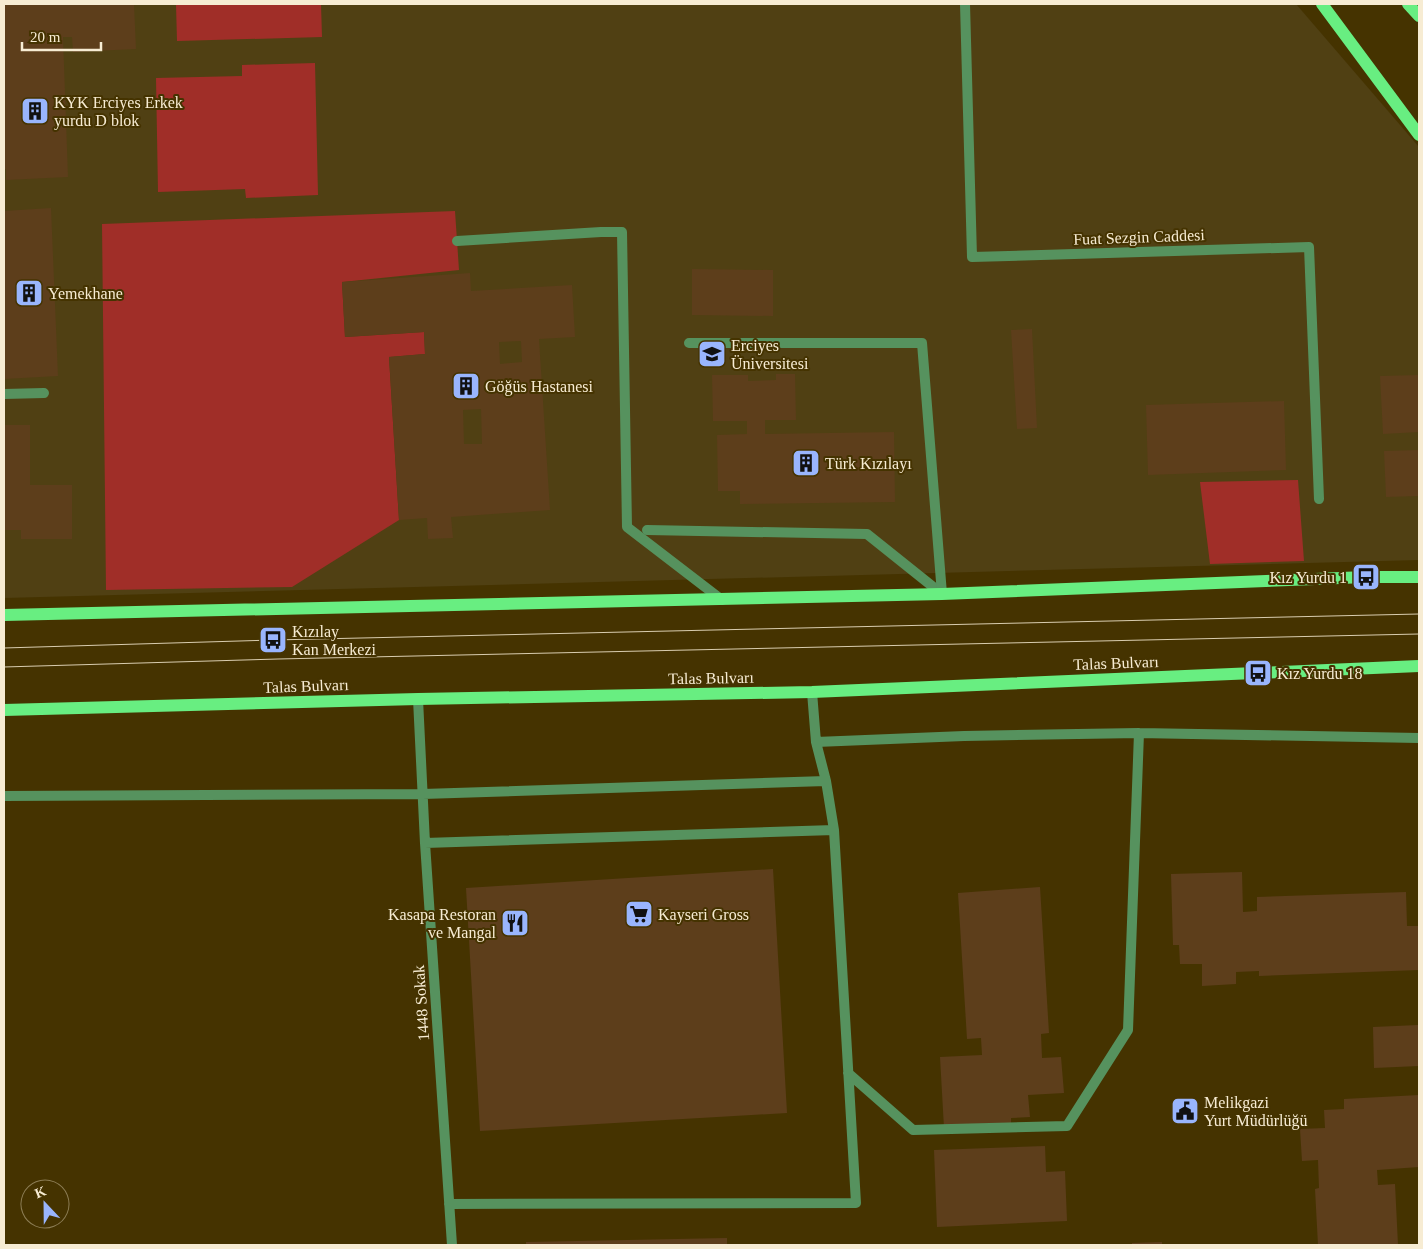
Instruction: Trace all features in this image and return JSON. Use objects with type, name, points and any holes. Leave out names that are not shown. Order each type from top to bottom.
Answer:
[{"type":"main road","points":[[1322,4],[1419,135]]},
{"type":"main road","points":[[1408,4],[1419,16]]},
{"type":"main road","points":[[4,615],[722,600],[942,594],[1366,577],[1419,577]]},
{"type":"main road","name":"Talas Bulvarı","points":[[4,710],[812,692],[1419,666]]},
{"type":"street","name":"Fuat Sezgin Caddesi","points":[[965,4],[972,257],[1309,247],[1320,499]]},
{"type":"street","points":[[456,241],[622,232],[627,527],[722,600]]},
{"type":"street","points":[[689,343],[922,343],[942,594]]},
{"type":"street","points":[[4,394],[44,393]]},
{"type":"street","points":[[646,530],[867,534],[942,594]]},
{"type":"street","points":[[449,1204],[856,1203],[834,830],[826,781],[816,742],[812,692]]},
{"type":"street","name":"1448 Sokak","points":[[418,700],[425,844],[452,1245]]},
{"type":"street","points":[[816,742],[964,736],[1139,733],[1419,738]]},
{"type":"street","points":[[848,1073],[913,1130],[1067,1126],[1128,1030],[1139,733]]},
{"type":"street","points":[[4,796],[423,794],[826,781]]},
{"type":"street","points":[[425,844],[834,830]]},
{"type":"shaded area","name":"Erciyes Üniversitesi","points":[[4,4],[1296,4],[1419,147],[1419,560],[4,598]]},
{"type":"shaded area","points":[[176,4],[321,4],[322,37],[177,41]]},
{"type":"shaded area","points":[[315,63],[318,195],[246,198],[245,189],[158,192],[156,78],[242,76],[242,65]]},
{"type":"shaded area","points":[[455,211],[459,270],[342,282],[345,337],[424,332],[425,354],[389,357],[399,520],[292,587],[106,590],[102,224]]},
{"type":"shaded area","points":[[1298,480],[1304,561],[1210,564],[1200,482]]},
{"type":"building","name":"KYK Erciyes Erkek yurdu D blok","points":[[4,4],[134,4],[136,49],[73,52],[72,37],[63,37],[68,177],[6,180],[6,169],[4,169]]},
{"type":"building","name":"Yemekhane","points":[[51,208],[58,376],[4,379],[4,211]]},
{"type":"building","points":[[692,269],[773,270],[773,316],[692,315]]},
{"type":"building","name":"Göğüs Hastanesi","points":[[470,273],[471,291],[572,285],[575,337],[539,339],[550,510],[451,517],[453,538],[428,539],[427,518],[399,520],[389,357],[425,354],[424,332],[345,337],[342,282]],"holes":[[[521,341],[522,362],[500,364],[499,342]],[[481,409],[482,444],[464,444],[463,410]]]},
{"type":"building","points":[[1032,329],[1037,428],[1017,429],[1011,330]]},
{"type":"building","name":"Türk Kızılayı","points":[[776,374],[795,374],[796,420],[765,420],[765,434],[894,432],[895,502],[740,504],[740,491],[718,491],[717,435],[747,434],[747,421],[713,421],[712,375],[748,375],[748,381],[776,380]]},
{"type":"building","points":[[1419,375],[1419,432],[1383,434],[1380,376]]},
{"type":"building","points":[[1284,401],[1286,470],[1148,475],[1146,405]]},
{"type":"building","points":[[4,425],[30,425],[30,485],[72,485],[72,539],[21,539],[21,530],[4,530]]},
{"type":"building","points":[[1419,450],[1419,496],[1386,497],[1384,451]]},
{"type":"building","points":[[773,869],[787,1113],[480,1131],[466,888]]},
{"type":"building","points":[[1242,872],[1243,912],[1257,911],[1257,897],[1406,892],[1407,926],[1419,926],[1419,970],[1259,976],[1259,971],[1236,972],[1236,984],[1202,986],[1202,964],[1180,964],[1179,945],[1173,945],[1171,874]]},
{"type":"building","points":[[1040,887],[1049,1033],[1041,1034],[1042,1058],[1061,1057],[1064,1093],[1028,1095],[1030,1117],[1011,1118],[1011,1124],[944,1128],[940,1057],[982,1055],[981,1038],[967,1039],[958,893]]},
{"type":"building","points":[[1418,1025],[1419,1066],[1374,1068],[1373,1027]]},
{"type":"building","points":[[1419,1095],[1419,1167],[1377,1170],[1378,1185],[1395,1184],[1398,1245],[1318,1245],[1315,1189],[1319,1188],[1318,1160],[1302,1161],[1300,1129],[1325,1128],[1324,1110],[1344,1109],[1344,1099]]},
{"type":"building","points":[[1045,1146],[1046,1172],[1065,1171],[1067,1221],[937,1227],[934,1150]]},
{"type":"building","points":[[727,1238],[727,1245],[526,1245],[526,1242]]},
{"type":"building","points":[[1162,1242],[1162,1245],[1132,1245],[1132,1243]]},
{"type":"tram line","points":[[4,648],[273,640],[1419,614]]},
{"type":"tram line","points":[[4,667],[278,659],[1419,634]]},
{"type":"place","name":"KYK Erciyes Erkek yurdu D blok","points":[[35,111]]},
{"type":"place","name":"Yemekhane","points":[[29,293]]},
{"type":"place","name":"Erciyes Üniversitesi","points":[[712,354]]},
{"type":"place","name":"Göğüs Hastanesi","points":[[466,386]]},
{"type":"place","name":"Türk Kızılayı","points":[[806,463]]},
{"type":"place","name":"Kız Yurdu 1","points":[[1366,577]]},
{"type":"place","name":"Kızılay Kan Merkezi","points":[[273,640]]},
{"type":"place","name":"Kız Yurdu 18","points":[[1258,673]]},
{"type":"place","name":"Kayseri Gross","points":[[639,914]]},
{"type":"place","name":"Kasapa Restoran ve Mangal","points":[[515,923]]},
{"type":"place","name":"Melikgazi Yurt Müdürlüğü","points":[[1185,1111]]}]
